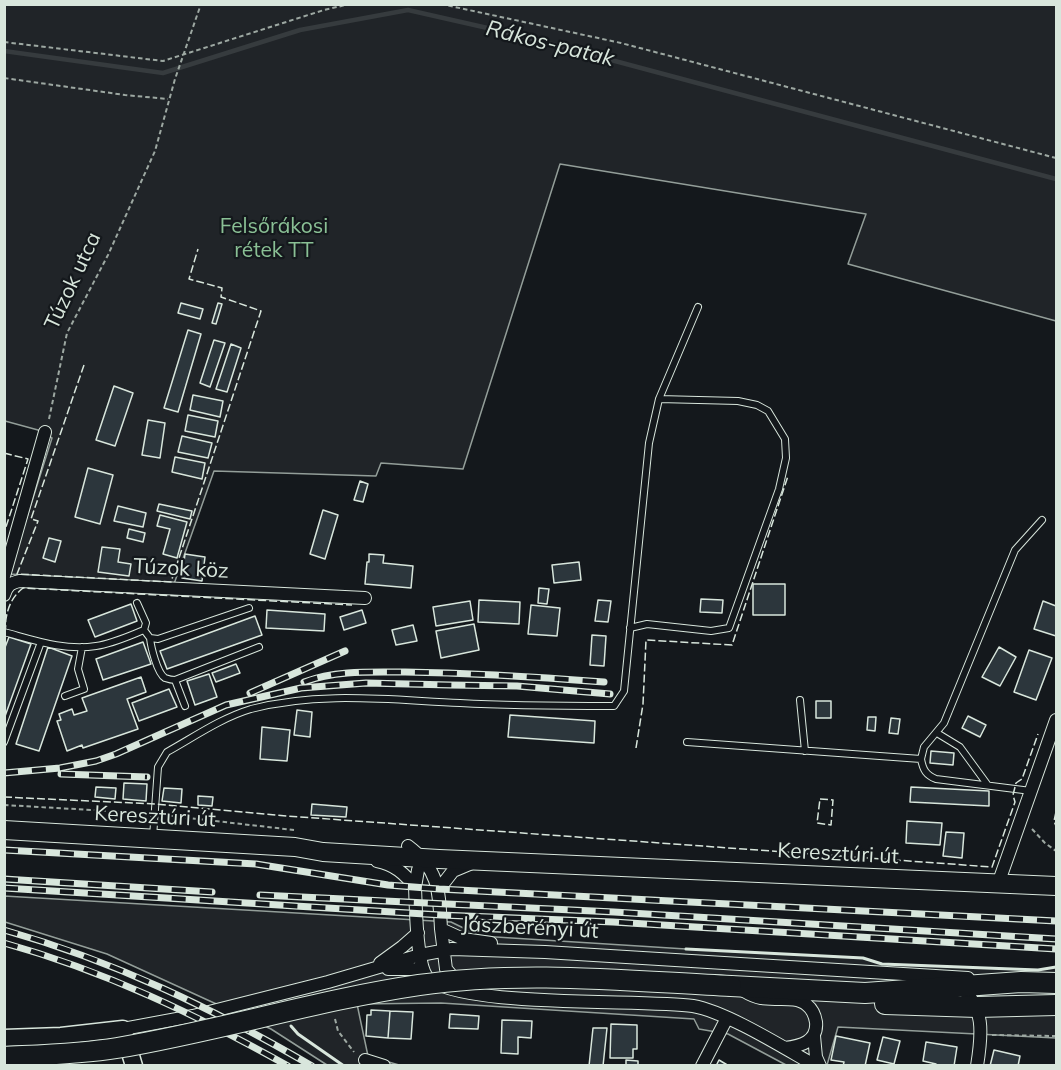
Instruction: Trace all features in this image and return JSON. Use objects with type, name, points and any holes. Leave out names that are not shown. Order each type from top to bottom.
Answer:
[{"type":"main road","name":"Keresztúri út","points":[[4,830],[423,858],[1056,886]]},
{"type":"main road","name":"Keresztúri út","points":[[299,848],[332,843],[408,846],[557,855],[618,866]]},
{"type":"main road","name":"Jászberényi út","points":[[4,1057],[115,1048],[342,998],[422,984],[462,981],[567,978],[865,993],[953,982],[1056,983]]},
{"type":"main road","name":"Jászberényi út","points":[[865,993],[876,1003],[977,1006],[1056,1005]]},
{"type":"street","points":[[4,576],[45,432]]},
{"type":"street","name":"Túzok köz","points":[[4,595],[11,583],[20,581],[365,598]]},
{"type":"street","points":[[998,884],[1056,720]]},
{"type":"street","points":[[408,846],[423,858],[439,889],[443,961],[450,976],[458,983],[483,995]]},
{"type":"street","points":[[323,852],[339,858],[386,863],[402,873],[415,887]]},
{"type":"street","points":[[423,858],[415,887],[420,955],[423,970],[432,981],[442,987],[483,995],[543,1000],[681,1005],[704,1009],[727,1018],[818,1065]]},
{"type":"street","points":[[439,889],[448,876],[459,867],[485,861]]},
{"type":"street","points":[[441,929],[463,939],[545,952]]},
{"type":"street","points":[[369,970],[402,947],[417,933]]},
{"type":"street","name":"Jászberényi út","points":[[123,1029],[193,1016],[443,950],[545,952],[953,982]]},
{"type":"street","points":[[369,970],[423,970]]},
{"type":"street","points":[[953,982],[977,1006],[980,1034],[977,1065]]},
{"type":"street","name":"Jászberényi út","points":[[731,986],[760,998],[804,1003],[815,1017],[814,1036],[818,1065]]},
{"type":"street","points":[[702,1065],[727,1018]]},
{"type":"street","points":[[4,1038],[61,1036],[123,1029],[134,1065]]},
{"type":"street","points":[[784,1048],[798,1047],[814,1036]]},
{"type":"street","points":[[365,1060],[384,1065]]},
{"type":"lane","points":[[152,839],[158,767],[166,752],[227,718],[251,710],[321,698],[514,706],[614,706],[624,691],[649,442],[659,399],[698,307]]},
{"type":"lane","points":[[630,628],[647,624],[711,631],[729,628],[779,489],[786,458],[785,440],[768,411],[757,405],[738,401],[659,399]]},
{"type":"lane","points":[[1031,791],[936,779],[928,776],[923,769],[921,759],[924,747],[944,723],[1015,550],[1042,520]]},
{"type":"lane","points":[[137,603],[146,623],[144,630]]},
{"type":"lane","points":[[150,638],[158,639],[249,608]]},
{"type":"lane","points":[[144,630],[150,638],[150,646],[161,674],[166,679],[175,680],[259,647]]},
{"type":"lane","points":[[4,632],[64,647],[82,647],[98,646],[144,630]]},
{"type":"lane","points":[[4,742],[41,642]]},
{"type":"lane","points":[[65,696],[84,689],[78,669],[82,647]]},
{"type":"lane","points":[[175,680],[185,706]]},
{"type":"lane","points":[[800,700],[805,750]]},
{"type":"lane","points":[[936,733],[960,747],[987,784]]},
{"type":"lane","points":[[687,742],[921,759]]},
{"type":"path","points":[[184,54],[201,4]]},
{"type":"path","points":[[4,42],[163,60],[350,4]]},
{"type":"path","points":[[441,4],[621,43],[1056,158]]},
{"type":"path","name":"Túzok utca","points":[[45,432],[67,333],[108,255],[155,151],[184,54]]},
{"type":"path","points":[[4,78],[170,99]]},
{"type":"path","points":[[4,805],[154,814],[294,830],[299,848]]},
{"type":"path","points":[[1021,818],[1056,851]]},
{"type":"path","points":[[334,1011],[338,1031],[348,1047],[365,1060]]},
{"type":"path","points":[[980,1034],[1056,1036]]},
{"type":"green space","name":"Felsőrákosi rétek TT","points":[[4,5],[1056,5],[1056,321],[848,264],[866,214],[560,164],[463,469],[381,463],[376,476],[214,471],[174,584],[9,574],[52,438],[38,430],[5,421]]},
{"type":"green space","points":[[4,896],[451,922],[480,936],[863,958],[882,964],[1038,970],[1056,967],[1056,1038],[838,1027],[827,1065],[788,1066],[728,1034],[699,1029],[694,1019],[441,1003],[357,1004],[368,1056],[399,1065],[327,1065],[271,1029],[107,954],[5,922]]},
{"type":"building","points":[[181,303],[203,309],[200,319],[178,313]]},
{"type":"building","points":[[218,303],[222,304],[216,324],[212,323]]},
{"type":"building","points":[[188,330],[201,334],[178,412],[164,408]]},
{"type":"building","points":[[214,340],[225,343],[210,387],[200,383]]},
{"type":"building","points":[[231,344],[241,348],[227,392],[216,389]]},
{"type":"building","points":[[114,386],[133,393],[115,446],[96,440]]},
{"type":"building","points":[[193,395],[223,401],[220,417],[190,410]]},
{"type":"building","points":[[188,415],[218,421],[215,437],[185,431]]},
{"type":"building","points":[[148,420],[165,423],[160,458],[142,455]]},
{"type":"building","points":[[182,436],[212,443],[208,458],[178,452]]},
{"type":"building","points":[[175,457],[205,463],[202,479],[172,472]]},
{"type":"building","points":[[88,468],[113,475],[100,524],[75,517]]},
{"type":"building","points":[[360,481],[368,484],[363,502],[354,500]]},
{"type":"building","points":[[159,504],[192,511],[190,519],[157,511]]},
{"type":"building","points":[[118,506],[146,513],[143,527],[114,521]]},
{"type":"building","points":[[323,510],[338,515],[325,559],[310,554]]},
{"type":"building","points":[[160,515],[187,522],[177,558],[163,554],[170,529],[157,526]]},
{"type":"building","points":[[129,529],[145,533],[143,542],[127,538]]},
{"type":"building","points":[[49,538],[61,541],[55,562],[43,558]]},
{"type":"building","points":[[102,547],[120,549],[118,562],[131,564],[129,576],[98,572]]},
{"type":"building","points":[[185,554],[205,557],[202,581],[182,578]]},
{"type":"building","points":[[369,554],[384,555],[383,563],[413,566],[411,588],[365,584]]},
{"type":"building","points":[[579,562],[581,580],[554,583],[552,565]]},
{"type":"building","points":[[753,584],[785,584],[785,615],[753,615]]},
{"type":"building","points":[[539,588],[549,589],[547,604],[538,603]]},
{"type":"building","points":[[701,599],[723,600],[722,613],[700,612]]},
{"type":"building","points":[[479,600],[520,602],[519,624],[478,622]]},
{"type":"building","points":[[598,600],[611,601],[608,622],[595,621]]},
{"type":"building","points":[[470,601],[473,620],[436,626],[433,607]]},
{"type":"building","points":[[1043,601],[1056,606],[1056,636],[1034,629]]},
{"type":"building","points":[[131,604],[137,621],[95,637],[88,620]]},
{"type":"building","points":[[531,605],[560,608],[557,636],[528,634]]},
{"type":"building","points":[[267,610],[325,614],[324,631],[266,628]]},
{"type":"building","points":[[362,610],[366,623],[344,630],[340,617]]},
{"type":"building","points":[[255,616],[262,635],[167,669],[160,651]]},
{"type":"building","points":[[474,624],[479,650],[441,658],[436,631]]},
{"type":"building","points":[[413,625],[417,641],[396,645],[392,630]]},
{"type":"building","points":[[592,635],[606,636],[604,666],[590,665]]},
{"type":"building","points":[[9,637],[31,644],[4,719],[4,650]]},
{"type":"building","points":[[143,642],[151,664],[103,680],[96,659]]},
{"type":"building","points":[[48,647],[72,656],[39,751],[16,744]]},
{"type":"building","points":[[999,647],[1016,657],[1000,686],[982,677]]},
{"type":"building","points":[[1029,650],[1052,658],[1036,700],[1014,692]]},
{"type":"building","points":[[236,664],[240,673],[216,682],[212,673]]},
{"type":"building","points":[[209,674],[217,697],[195,705],[187,681]]},
{"type":"building","points":[[141,677],[146,692],[127,699],[138,729],[83,748],[82,745],[67,751],[57,721],[61,720],[59,714],[72,709],[74,715],[87,711],[82,698]]},
{"type":"building","points":[[169,689],[177,707],[139,721],[132,703]]},
{"type":"building","points":[[816,701],[831,701],[831,718],[816,718]]},
{"type":"building","points":[[297,710],[312,712],[310,737],[294,735]]},
{"type":"building","points":[[510,715],[595,721],[594,743],[508,737]]},
{"type":"building","points":[[968,716],[986,725],[980,737],[962,728]]},
{"type":"building","points":[[868,717],[876,717],[875,731],[867,730]]},
{"type":"building","points":[[891,718],[900,719],[898,734],[889,733]]},
{"type":"building","points":[[262,727],[290,730],[287,761],[260,759]]},
{"type":"building","points":[[931,751],[954,753],[953,765],[930,763]]},
{"type":"building","points":[[124,783],[147,784],[146,801],[123,799]]},
{"type":"building","points":[[96,787],[116,788],[115,799],[95,797]]},
{"type":"building","points":[[911,787],[989,791],[989,806],[910,802]]},
{"type":"building","points":[[164,788],[182,789],[181,803],[162,801]]},
{"type":"building","points":[[198,796],[213,797],[212,806],[198,805]]},
{"type":"building","points":[[312,804],[347,807],[346,817],[311,815]]},
{"type":"building","points":[[907,821],[942,823],[940,845],[906,843]]},
{"type":"building","points":[[946,832],[964,833],[962,858],[943,856]]},
{"type":"building","points":[[371,1010],[390,1011],[388,1038],[366,1036],[367,1015],[371,1015]]},
{"type":"building","points":[[390,1011],[413,1012],[411,1039],[388,1038]]},
{"type":"building","points":[[450,1014],[479,1016],[478,1029],[449,1028]]},
{"type":"building","points":[[502,1020],[532,1021],[531,1038],[518,1037],[518,1054],[501,1053]]},
{"type":"building","points":[[611,1024],[637,1025],[637,1049],[633,1049],[633,1058],[610,1058]]},
{"type":"building","points":[[593,1028],[607,1028],[603,1066],[589,1066]]},
{"type":"building","points":[[836,1036],[870,1043],[865,1066],[843,1066],[844,1062],[831,1060]]},
{"type":"building","points":[[883,1037],[900,1041],[894,1064],[877,1060]]},
{"type":"building","points":[[926,1042],[957,1047],[954,1066],[936,1066],[936,1064],[923,1061]]},
{"type":"building","points":[[994,1050],[1020,1056],[1018,1066],[990,1066]]},
{"type":"building","points":[[626,1060],[638,1061],[638,1066],[626,1066]]},
{"type":"building","points":[[719,1060],[729,1066],[716,1066]]},
{"type":"waterway","name":"Rákos-patak","points":[[4,51],[163,73],[300,30],[408,10],[514,34],[1056,179]]},
{"type":"railway","points":[[250,693],[345,651]]},
{"type":"railway","points":[[304,682],[328,675],[354,672],[479,674],[604,682]]},
{"type":"railway","points":[[4,773],[60,768],[96,761],[226,705],[301,688],[366,683],[517,686],[610,694]]},
{"type":"railway","points":[[61,774],[147,777]]},
{"type":"railway","points":[[4,850],[256,864],[388,885],[439,889],[1056,921]]},
{"type":"railway","points":[[4,879],[212,892]]},
{"type":"railway","points":[[4,888],[1056,949]]},
{"type":"railway","points":[[260,895],[614,912],[1056,939]]},
{"type":"railway","points":[[4,930],[85,956],[162,988],[238,1025],[312,1066]]},
{"type":"railway","points":[[4,943],[78,967],[150,996],[288,1066]]},
{"type":"fence","points":[[84,365],[31,519],[38,521],[17,574],[171,582],[261,311],[221,297],[222,288],[189,279],[198,249]]},
{"type":"fence","points":[[4,453],[28,459],[4,533]]},
{"type":"fence","points":[[636,748],[643,704],[646,640],[732,645],[788,476]]},
{"type":"fence","points":[[4,633],[10,606],[16,594],[23,588],[352,605]]},
{"type":"fence","points":[[4,797],[155,804],[287,816],[992,867],[1015,802],[1013,795],[1016,783],[1022,779],[1038,734]]},
{"type":"fence","points":[[820,799],[833,800],[831,825],[817,823],[820,799]]},
{"type":"fence","points":[[1056,812],[1054,821],[1056,826]]},
{"type":"wall","points":[[686,949],[863,958],[882,964],[1038,970],[1056,967]]},
{"type":"wall","points":[[291,1026],[298,1034],[344,1066]]}]
